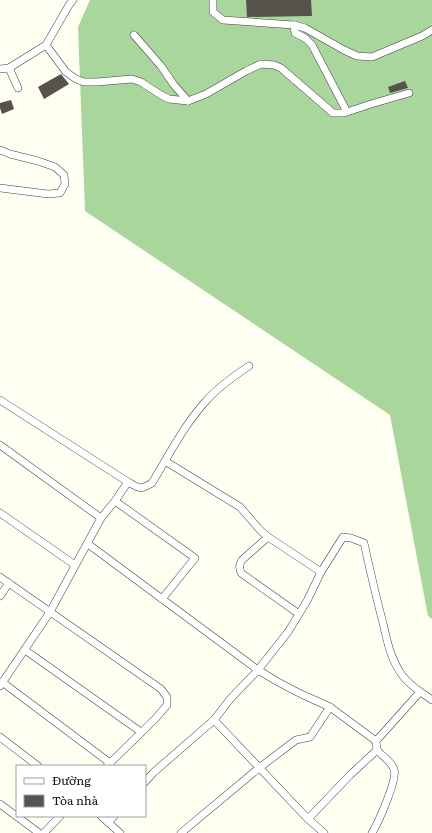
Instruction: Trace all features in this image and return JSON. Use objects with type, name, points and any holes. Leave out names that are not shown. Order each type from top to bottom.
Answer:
[{"type":"street","points":[[0,69],[9,68],[46,45],[73,0]]},
{"type":"street","points":[[212,0],[213,12],[223,20],[294,24],[305,28],[357,56],[372,57],[422,36],[432,30]]},
{"type":"street","points":[[294,24],[295,33],[305,38],[312,45],[347,112]]},
{"type":"street","points":[[134,35],[188,100]]},
{"type":"street","points":[[46,45],[66,72],[84,82],[132,79],[141,82],[170,99],[188,100],[206,94],[261,64],[274,65],[281,68],[333,113],[344,113],[409,93]]},
{"type":"street","points":[[9,68],[18,88]]},
{"type":"street","points":[[0,150],[55,167],[64,175],[65,184],[60,193],[48,194],[0,188]]},
{"type":"street","points":[[0,400],[128,482],[137,487],[143,488],[152,483],[189,422],[207,400],[227,382],[249,366]]},
{"type":"street","points":[[0,445],[102,518]]},
{"type":"street","points":[[165,460],[240,507],[268,537],[321,572]]},
{"type":"street","points":[[0,577],[50,612],[124,665],[161,689],[167,697],[167,705],[156,718],[109,765],[1,684],[50,612],[102,518],[128,482]]},
{"type":"street","points":[[115,501],[195,558],[162,599]]},
{"type":"street","points":[[0,513],[75,565]]},
{"type":"street","points":[[268,537],[242,560],[239,568],[241,573],[299,614]]},
{"type":"street","points":[[146,781],[154,772],[214,720],[231,698],[258,670],[288,632],[307,602],[321,572],[343,537],[351,538],[364,543],[389,648],[401,674],[409,684],[432,700]]},
{"type":"street","points":[[88,544],[258,670],[301,694],[330,707],[376,741],[377,750],[390,762],[394,769],[393,782],[377,825],[372,833]]},
{"type":"street","points":[[0,596],[9,583]]},
{"type":"street","points":[[25,650],[141,732]]},
{"type":"street","points":[[376,741],[420,692]]},
{"type":"street","points":[[180,833],[296,740],[310,737],[330,707]]},
{"type":"street","points":[[214,720],[308,820],[324,833]]},
{"type":"street","points":[[0,737],[37,765]]},
{"type":"street","points":[[308,820],[350,775],[377,750]]},
{"type":"street","points":[[0,804],[16,816]]},
{"type":"street","points":[[17,817],[39,833]]},
{"type":"street","points":[[44,833],[59,817]]},
{"type":"street","points":[[103,817],[120,833]]},
{"type":"street","points":[[109,822],[113,817]]},
{"type":"green space","points":[[90,0],[432,0],[432,619],[428,616],[390,415],[85,211],[78,27]]},
{"type":"building","points":[[246,0],[311,0],[312,16],[247,17]]},
{"type":"building","points":[[61,74],[69,84],[44,99],[38,87]]},
{"type":"building","points":[[405,81],[408,88],[390,93],[388,87]]},
{"type":"building","points":[[11,100],[14,109],[2,114],[0,103]]}]
